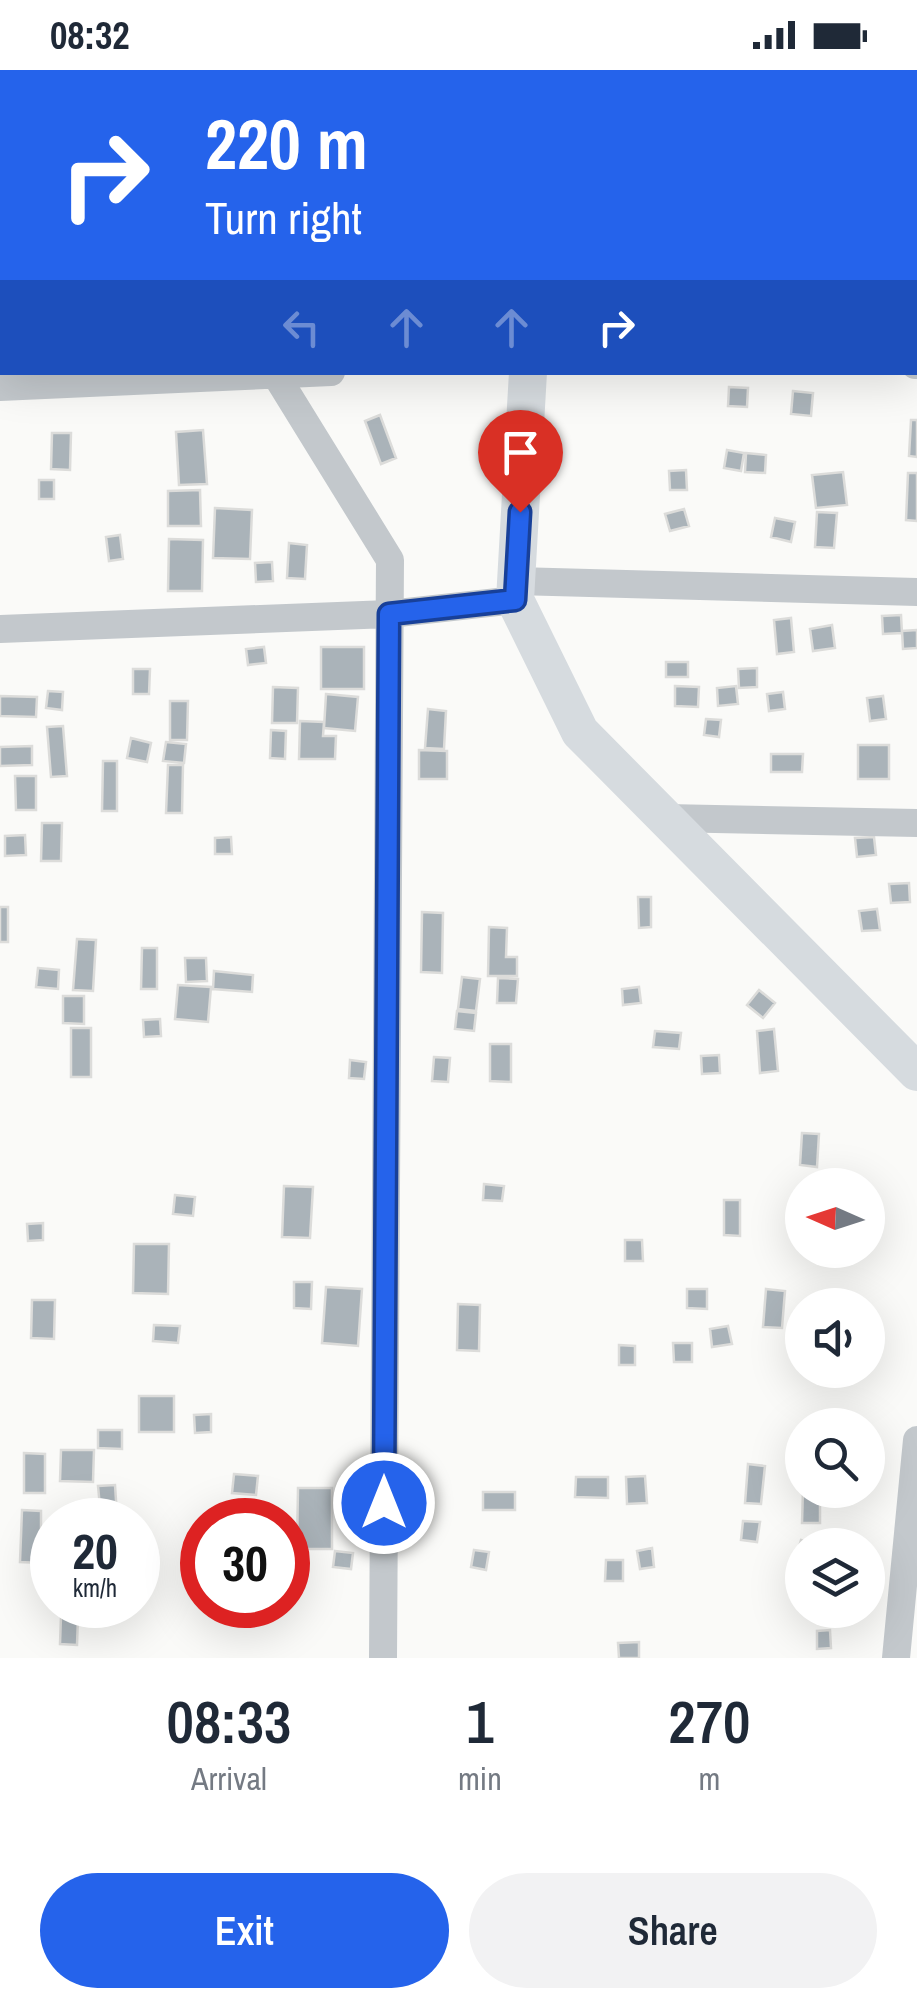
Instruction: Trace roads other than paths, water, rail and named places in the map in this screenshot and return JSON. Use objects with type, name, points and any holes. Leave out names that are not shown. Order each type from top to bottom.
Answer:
[{"type":"street","points":[[0,388],[255,375]]},
{"type":"street","points":[[276,375],[390,560],[383,1658]]},
{"type":"street","points":[[528,375],[516,590],[580,732],[900,1039],[917,1072]]},
{"type":"street","points":[[0,629],[389,614],[516,590],[917,592]]},
{"type":"street","points":[[666,818],[917,823]]},
{"type":"street","points":[[896,1658],[917,1440]]}]
